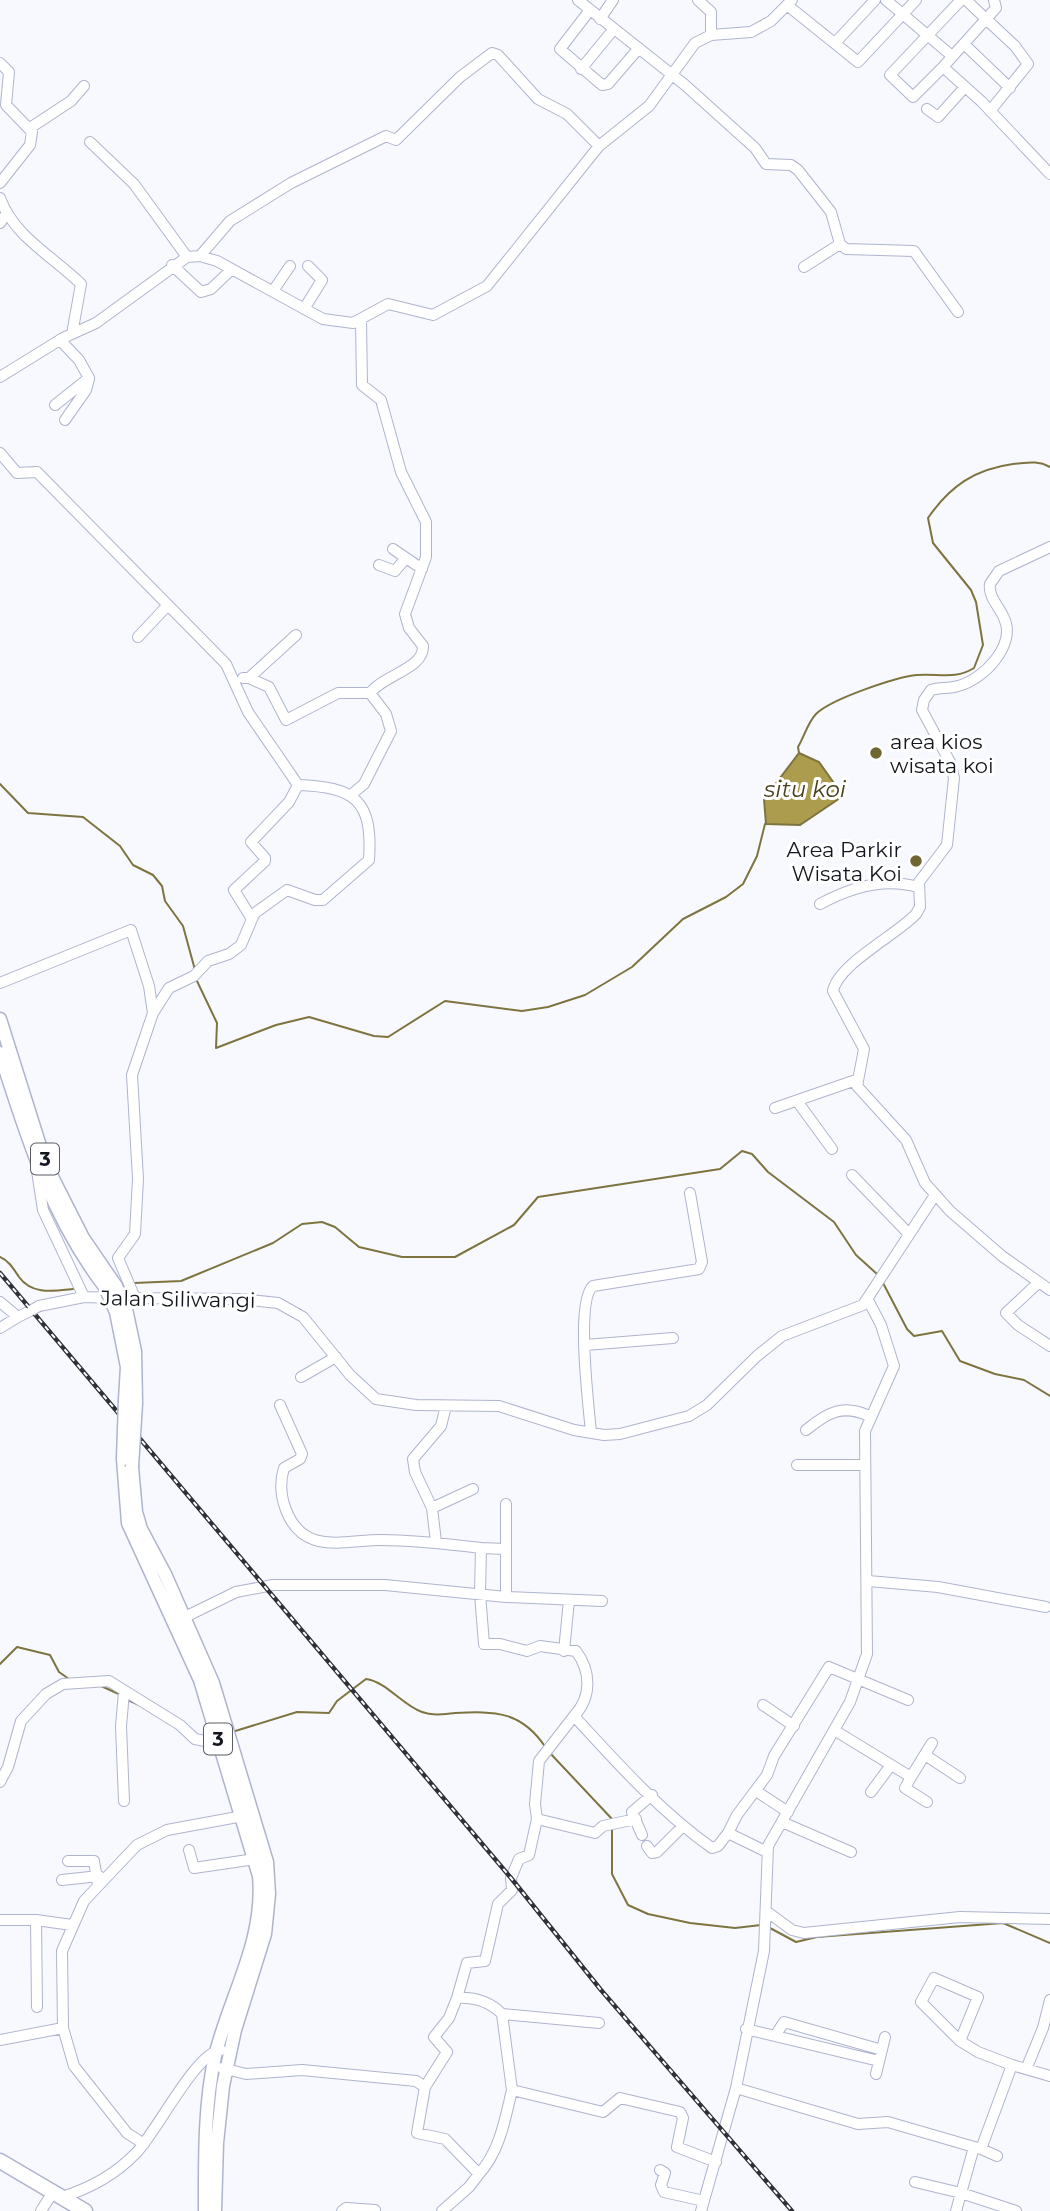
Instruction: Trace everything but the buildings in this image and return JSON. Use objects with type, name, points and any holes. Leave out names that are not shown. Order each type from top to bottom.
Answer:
[{"type":"highway","points":[[0,2161],[85,2211]]},
{"type":"main road","name":"3","points":[[0,1019],[46,1166],[121,1310],[130,1401],[125,1509],[130,1529],[200,1681],[255,1859],[260,1891],[255,1937],[223,2050],[205,2211]]},
{"type":"main road","name":"3","points":[[0,1054],[37,1166],[71,1238],[110,1287]]},
{"type":"main road","name":"3","points":[[128,1463],[141,1529],[185,1617],[227,1722],[258,1826],[269,1879],[265,1934],[223,2050]]},
{"type":"main road","name":"3","points":[[215,2211],[220,2067]]},
{"type":"street","points":[[578,0],[673,75],[755,148],[766,164],[791,165],[807,179],[831,212],[840,244],[855,252],[914,251],[958,312]]},
{"type":"street","points":[[600,19],[613,0]]},
{"type":"street","points":[[698,0],[711,12],[710,35]]},
{"type":"street","points":[[835,43],[874,0]]},
{"type":"street","points":[[886,0],[952,57]]},
{"type":"street","points":[[0,377],[60,340],[96,323],[172,265],[187,257],[200,256],[232,269],[304,309],[331,320],[346,323],[361,320],[388,304],[430,316],[480,292],[540,224],[599,146],[649,106],[695,43],[710,35],[751,32],[771,21],[789,2],[851,59],[862,61],[916,0]]},
{"type":"street","points":[[990,111],[1028,64],[1015,46],[986,19],[964,0],[927,34],[891,73],[891,77],[914,97],[943,67],[964,44],[986,19],[996,8],[994,0]]},
{"type":"street","points":[[590,10],[560,48],[581,69],[606,85],[639,48]]},
{"type":"street","points":[[581,69],[613,30]]},
{"type":"street","points":[[964,44],[1010,88]]},
{"type":"street","points":[[200,256],[230,221],[291,183],[386,136],[396,140],[460,77],[492,53],[498,55],[542,103],[567,114],[599,146]]},
{"type":"street","points":[[0,63],[9,72],[6,105],[30,128],[30,145],[0,183]]},
{"type":"street","points":[[943,67],[990,111],[1050,174]]},
{"type":"street","points":[[30,128],[71,101],[84,86]]},
{"type":"street","points":[[927,109],[934,116],[941,115],[965,87]]},
{"type":"street","points":[[90,142],[134,184],[187,257]]},
{"type":"street","points":[[0,198],[7,214],[36,247],[81,284],[72,334]]},
{"type":"street","points":[[0,223],[7,214]]},
{"type":"street","points":[[804,267],[840,244]]},
{"type":"street","points":[[172,265],[201,292],[211,289],[232,269]]},
{"type":"street","points":[[273,291],[290,266]]},
{"type":"street","points":[[304,309],[322,280],[308,266]]},
{"type":"street","points":[[249,678],[269,688],[286,720],[338,693],[370,693],[380,682],[411,667],[421,657],[423,646],[409,628],[405,614],[426,554],[426,522],[401,472],[381,400],[362,385],[361,320]]},
{"type":"street","points":[[60,340],[79,360],[89,378],[86,390],[65,420]]},
{"type":"street","points":[[55,405],[89,378]]},
{"type":"street","points":[[0,453],[17,473],[37,472],[226,664],[248,712],[298,785]]},
{"type":"street","points":[[1050,547],[999,571],[990,584],[990,596],[1008,626],[1007,639],[998,657],[962,685],[931,690],[924,700],[922,710],[950,762],[954,778],[947,845],[920,878],[920,907],[916,914],[871,948],[833,988],[833,994],[864,1049],[856,1080],[860,1091],[906,1140],[925,1183],[964,1223],[1050,1290]]},
{"type":"street","points":[[393,549],[422,569]]},
{"type":"street","points":[[379,565],[395,571],[405,559]]},
{"type":"street","points":[[138,637],[167,606]]},
{"type":"street","points":[[235,681],[249,678],[296,635]]},
{"type":"street","points":[[352,794],[364,784],[391,732],[386,714],[370,693]]},
{"type":"street","points":[[135,1298],[118,1258],[135,1234],[138,1179],[132,1075],[153,1013],[169,988],[196,974],[208,961],[229,954],[241,945],[254,913],[287,890],[315,900],[323,900],[368,864],[369,824],[362,804],[352,794],[336,788],[298,785]]},
{"type":"street","points":[[252,919],[234,890],[265,861],[251,842],[289,803],[298,785]]},
{"type":"street","points":[[820,904],[847,891],[888,881],[918,887]]},
{"type":"street","points":[[0,983],[131,930],[153,1013]]},
{"type":"street","points":[[775,1108],[856,1080]]},
{"type":"street","points":[[797,1101],[832,1149]]},
{"type":"street","points":[[37,1166],[43,1210],[84,1297]]},
{"type":"street","points":[[852,1175],[908,1233]]},
{"type":"street","points":[[591,1433],[585,1345],[585,1300],[589,1288],[693,1271],[701,1266],[690,1193]]},
{"type":"street","points":[[660,2170],[665,2173],[662,2185],[664,2192],[703,2206],[736,2088],[765,1942],[767,1852],[859,1681],[869,1644],[864,1465],[869,1416],[894,1366],[881,1325],[868,1300],[908,1233],[935,1195]]},
{"type":"street","points":[[1038,1283],[1006,1313],[1018,1325],[1050,1346]]},
{"type":"street","name":"Jalan Siliwangi","points":[[0,1328],[36,1308],[84,1297],[242,1299],[278,1303],[303,1317],[366,1392],[376,1399],[446,1406],[499,1406],[591,1433],[620,1434],[689,1416],[707,1405],[757,1356],[782,1336],[857,1308],[868,1300]]},
{"type":"street","points":[[0,1302],[18,1317]]},
{"type":"street","points":[[585,1345],[673,1338]]},
{"type":"street","points":[[302,1377],[336,1357]]},
{"type":"street","points":[[280,1405],[302,1454],[300,1459],[283,1469],[281,1495],[290,1517],[307,1536],[317,1541],[436,1542],[506,1549]]},
{"type":"street","points":[[436,1542],[432,1507],[415,1472],[413,1456],[441,1426],[446,1406]]},
{"type":"street","points":[[806,1430],[822,1416],[841,1409],[869,1416]]},
{"type":"street","points":[[797,1465],[864,1465]]},
{"type":"street","points":[[432,1507],[473,1489]]},
{"type":"street","points":[[506,1504],[506,1597]]},
{"type":"street","points":[[479,2174],[444,2139],[418,2133],[425,2087],[447,2052],[434,2037],[449,2018],[467,1963],[485,1961],[498,1904],[512,1890],[511,1878],[519,1858],[529,1854],[537,1819],[535,1804],[541,1755],[575,1716],[586,1698],[588,1679],[578,1653],[540,1646],[519,1651],[500,1644],[484,1644],[480,1594],[481,1548]]},
{"type":"street","points":[[868,1581],[938,1587],[1046,1607]]},
{"type":"street","points":[[185,1617],[236,1592],[273,1585],[385,1585],[506,1597],[602,1601]]},
{"type":"street","points":[[564,1651],[569,1600]]},
{"type":"street","points":[[575,1716],[606,1753],[683,1826],[712,1848],[718,1846],[767,1775],[774,1756],[829,1667],[908,1700]]},
{"type":"street","points":[[0,1782],[8,1767],[21,1721],[46,1694],[71,1681],[108,1681],[180,1725],[188,1735],[219,1744]]},
{"type":"street","points":[[124,1692],[121,1726],[124,1801]]},
{"type":"street","points":[[763,1705],[794,1726]]},
{"type":"street","points":[[834,1730],[911,1777]]},
{"type":"street","points":[[927,1802],[905,1788],[932,1743]]},
{"type":"street","points":[[925,1755],[960,1778]]},
{"type":"street","points":[[871,1792],[891,1765]]},
{"type":"street","points":[[756,1791],[785,1817],[851,1852]]},
{"type":"street","points":[[642,1836],[633,1811],[652,1795]]},
{"type":"street","points":[[144,2144],[129,2135],[83,2081],[74,2066],[63,2028],[61,1958],[72,1925],[84,1901],[99,1880],[130,1852],[160,1832],[243,1815]]},
{"type":"street","points":[[537,1819],[595,1833],[603,1826],[636,1819]]},
{"type":"street","points":[[647,1846],[652,1853],[657,1852],[683,1826]]},
{"type":"street","points":[[727,1833],[767,1852]]},
{"type":"street","points":[[189,1850],[194,1867],[255,1859]]},
{"type":"street","points":[[68,1861],[92,1860],[99,1880]]},
{"type":"street","points":[[62,1880],[99,1880]]},
{"type":"street","points":[[766,1911],[796,1932],[804,1933],[960,1917],[1050,1919]]},
{"type":"street","points":[[0,1920],[36,1920],[72,1925]]},
{"type":"street","points":[[36,1920],[37,2007]]},
{"type":"street","points":[[960,2040],[978,1997],[934,1978],[920,2001],[960,2040],[978,2052],[1050,2076]]},
{"type":"street","points":[[457,1998],[484,2002],[502,2014],[599,2023]]},
{"type":"street","points":[[1027,2067],[1050,2000]]},
{"type":"street","points":[[442,2211],[470,2187],[488,2163],[504,2127],[512,2090],[502,2014]]},
{"type":"street","points":[[775,2036],[784,2022],[882,2050]]},
{"type":"street","points":[[0,2040],[63,2028]]},
{"type":"street","points":[[746,2029],[879,2061]]},
{"type":"street","points":[[876,2074],[885,2037]]},
{"type":"street","points":[[41,2211],[57,2195],[102,2181],[144,2144],[200,2064],[223,2050]]},
{"type":"street","points":[[956,2211],[1012,2065]]},
{"type":"street","points":[[220,2067],[246,2074],[302,2070],[396,2077],[415,2081],[425,2087]]},
{"type":"street","points":[[736,2088],[858,2124],[882,2121],[894,2123],[997,2156]]},
{"type":"street","points":[[512,2090],[603,2112],[620,2098],[680,2112],[683,2119],[677,2147],[716,2162]]},
{"type":"street","points":[[915,2182],[961,2193],[1016,2211]]},
{"type":"street","points":[[342,2211],[346,2208],[375,2210]]},
{"type":"water","name":"situ koi","points":[[799,753],[819,762],[843,796],[800,825],[766,824],[764,799]]},
{"type":"waterway","points":[[799,753],[798,747],[813,717],[835,702],[880,684],[907,677],[953,675],[974,668],[983,645],[976,602],[971,590],[933,543],[928,518],[945,497],[975,475],[1013,464],[1036,463],[1050,467]]},
{"type":"waterway","points":[[0,784],[28,813],[83,817],[120,846],[133,865],[153,875],[162,886],[165,901],[183,926],[195,970]]},
{"type":"waterway","points":[[196,979],[217,1023],[216,1048],[276,1025],[309,1017],[374,1036],[388,1037],[445,1001],[522,1011],[548,1007],[585,995],[632,967],[683,919],[726,897],[743,884],[757,856],[765,824]]},
{"type":"waterway","points":[[134,1283],[181,1281],[273,1243],[302,1224],[322,1222],[335,1227],[359,1247],[402,1257],[455,1257],[514,1225],[538,1197],[720,1169],[742,1151],[752,1154],[768,1172],[834,1222],[856,1255],[877,1274]]},
{"type":"waterway","points":[[0,1257],[30,1287],[43,1290],[73,1289]]},
{"type":"waterway","points":[[882,1281],[907,1329],[914,1336],[942,1331],[960,1361],[995,1374],[1024,1380],[1050,1396]]},
{"type":"waterway","points":[[0,1664],[17,1647],[50,1655],[59,1672],[69,1679]]},
{"type":"waterway","points":[[232,1732],[297,1712],[329,1713],[337,1701],[366,1679],[381,1684],[415,1709],[426,1713],[483,1712],[517,1720],[537,1736],[546,1748]]},
{"type":"waterway","points":[[101,1686],[121,1695]]},
{"type":"waterway","points":[[128,1700],[139,1705]]},
{"type":"waterway","points":[[549,1752],[612,1819]]},
{"type":"waterway","points":[[612,1828],[612,1874],[628,1905],[648,1914],[690,1923],[735,1928],[761,1925]]},
{"type":"waterway","points":[[770,1928],[796,1942],[817,1937],[1003,1923],[1050,1943]]},
{"type":"railway","points":[[0,1273],[511,1878],[601,1990],[792,2211]]},
{"type":"place","name":"area kios wisata koi","points":[[876,753]]},
{"type":"place","name":"Area Parkir Wisata Koi","points":[[916,861]]}]
